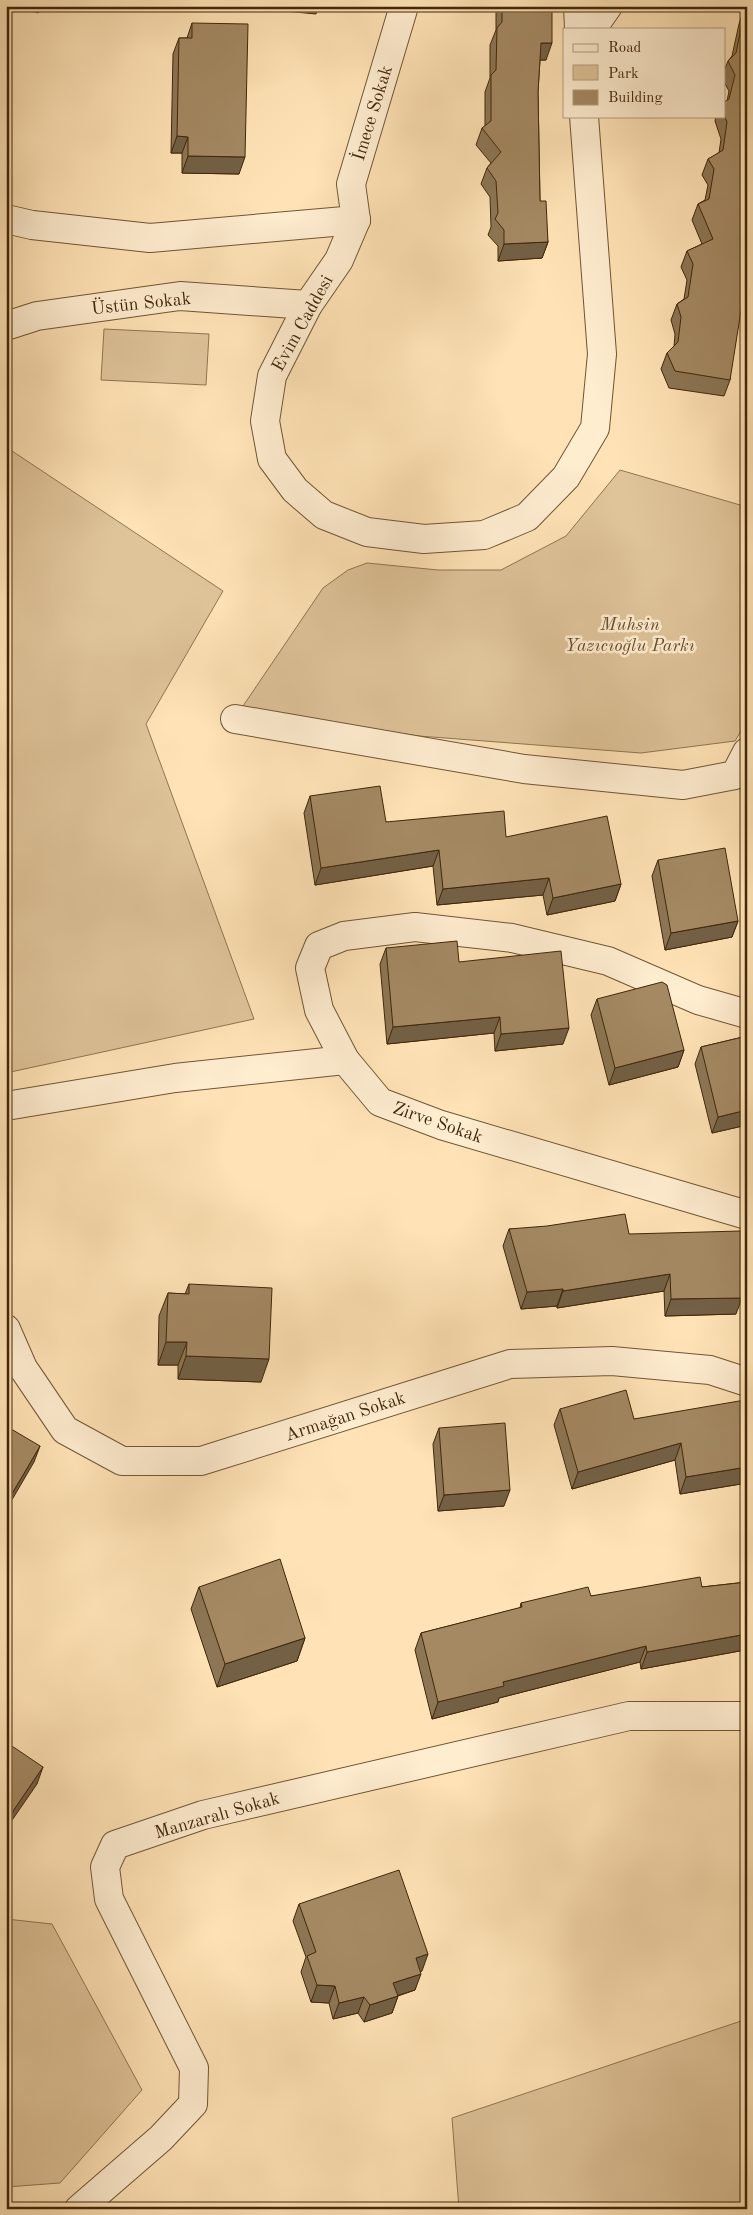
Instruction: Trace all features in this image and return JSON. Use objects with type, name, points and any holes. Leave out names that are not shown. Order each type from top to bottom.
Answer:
[{"type":"street","name":"İmece Sokak","points":[[356,220],[351,184],[404,6]]},
{"type":"street","points":[[578,6],[579,28]]},
{"type":"street","points":[[593,28],[608,6]]},
{"type":"street","name":"Evim Caddesi","points":[[356,220],[339,260],[308,305],[272,376],[265,421],[272,459],[295,490],[324,515],[367,532],[424,539],[484,535],[527,517],[566,477],[595,428],[602,354],[584,118]]},
{"type":"street","points":[[6,219],[32,225],[150,238],[356,220]]},
{"type":"street","name":"Üstün Sokak","points":[[6,326],[37,316],[180,296],[308,305]]},
{"type":"street","points":[[235,719],[524,769],[683,785],[735,775],[747,752]]},
{"type":"street","name":"Zirve Sokak","points":[[747,1014],[698,1000],[608,961],[512,938],[415,927],[344,936],[319,946],[310,968],[319,1010],[345,1060],[380,1102],[441,1125],[747,1215]]},
{"type":"street","points":[[6,1106],[175,1078],[345,1060]]},
{"type":"street","name":"Armağan Sokak","points":[[6,1329],[23,1368],[65,1430],[122,1461],[201,1461],[510,1364],[612,1361],[710,1370],[747,1382]]},
{"type":"street","name":"Manzaralı Sokak","points":[[79,2209],[161,2138],[193,2104],[194,2068],[109,1899],[105,1867],[115,1845],[203,1815],[629,1716],[747,1716]]},
{"type":"green space","points":[[104,329],[209,334],[206,385],[101,380]]},
{"type":"green space","points":[[6,447],[223,591],[146,724],[254,1019],[6,1073]]},
{"type":"green space","name":"Muhsin Yazıcıoğlu Parkı","points":[[620,470],[747,507],[747,721],[735,741],[641,753],[419,736],[241,709],[323,588],[348,570],[367,563],[438,570],[501,570],[566,536]]},
{"type":"green space","points":[[6,1919],[52,1924],[142,2090],[60,2183],[6,2187]]},
{"type":"green space","points":[[747,2019],[747,2209],[459,2209],[452,2118]]},
{"type":"building","points":[[502,6],[552,6],[552,43],[541,43],[538,92],[540,201],[546,201],[548,242],[504,244],[504,230],[495,219],[498,213],[496,181],[487,168],[501,152],[482,128],[491,121],[491,75],[496,70],[497,28],[502,22]]},
{"type":"building","points":[[747,7],[747,273],[730,380],[675,371],[667,353],[678,342],[681,317],[677,304],[688,297],[693,264],[687,251],[713,239],[698,204],[709,199],[714,169],[708,159],[723,150],[727,122],[725,118],[726,101],[729,99],[735,75],[728,61],[736,53],[745,8]]},
{"type":"building","points":[[192,23],[248,24],[245,157],[188,156],[188,137],[177,136],[179,38],[192,38]]},
{"type":"building","points":[[380,786],[386,822],[504,811],[506,837],[607,816],[621,884],[553,898],[549,878],[443,889],[439,850],[321,868],[310,796]]},
{"type":"building","points":[[725,848],[738,921],[671,933],[658,860]]},
{"type":"building","points":[[457,941],[459,962],[561,951],[569,1028],[501,1034],[500,1017],[393,1027],[386,948]]},
{"type":"building","points":[[662,982],[667,985],[684,1050],[615,1068],[597,999]]},
{"type":"building","points":[[747,1036],[747,1110],[718,1117],[701,1047]]},
{"type":"building","points":[[625,1214],[629,1234],[741,1231],[742,1298],[671,1299],[670,1274],[563,1291],[563,1289],[527,1292],[509,1229],[547,1226]]},
{"type":"building","points":[[189,1284],[272,1288],[269,1359],[186,1356],[187,1342],[166,1342],[168,1293],[189,1294]]},
{"type":"building","points":[[626,1390],[634,1419],[745,1400],[747,1409],[747,1467],[686,1477],[681,1443],[578,1472],[560,1409]]},
{"type":"building","points":[[505,1423],[510,1490],[444,1495],[439,1428]]},
{"type":"building","points":[[6,1426],[40,1446],[6,1504]]},
{"type":"building","points":[[280,1559],[305,1638],[225,1664],[199,1587]]},
{"type":"building","points":[[700,1577],[702,1587],[747,1582],[747,1634],[647,1652],[646,1646],[503,1682],[504,1686],[438,1702],[421,1633],[522,1607],[521,1603],[588,1587],[591,1596]]},
{"type":"building","points":[[6,1742],[43,1767],[7,1820],[6,1820]]},
{"type":"building","points":[[399,1870],[428,1954],[416,1958],[421,1974],[393,1983],[398,1996],[370,2005],[364,1997],[339,2003],[335,1986],[317,1985],[307,1956],[316,1952],[299,1904]]}]
